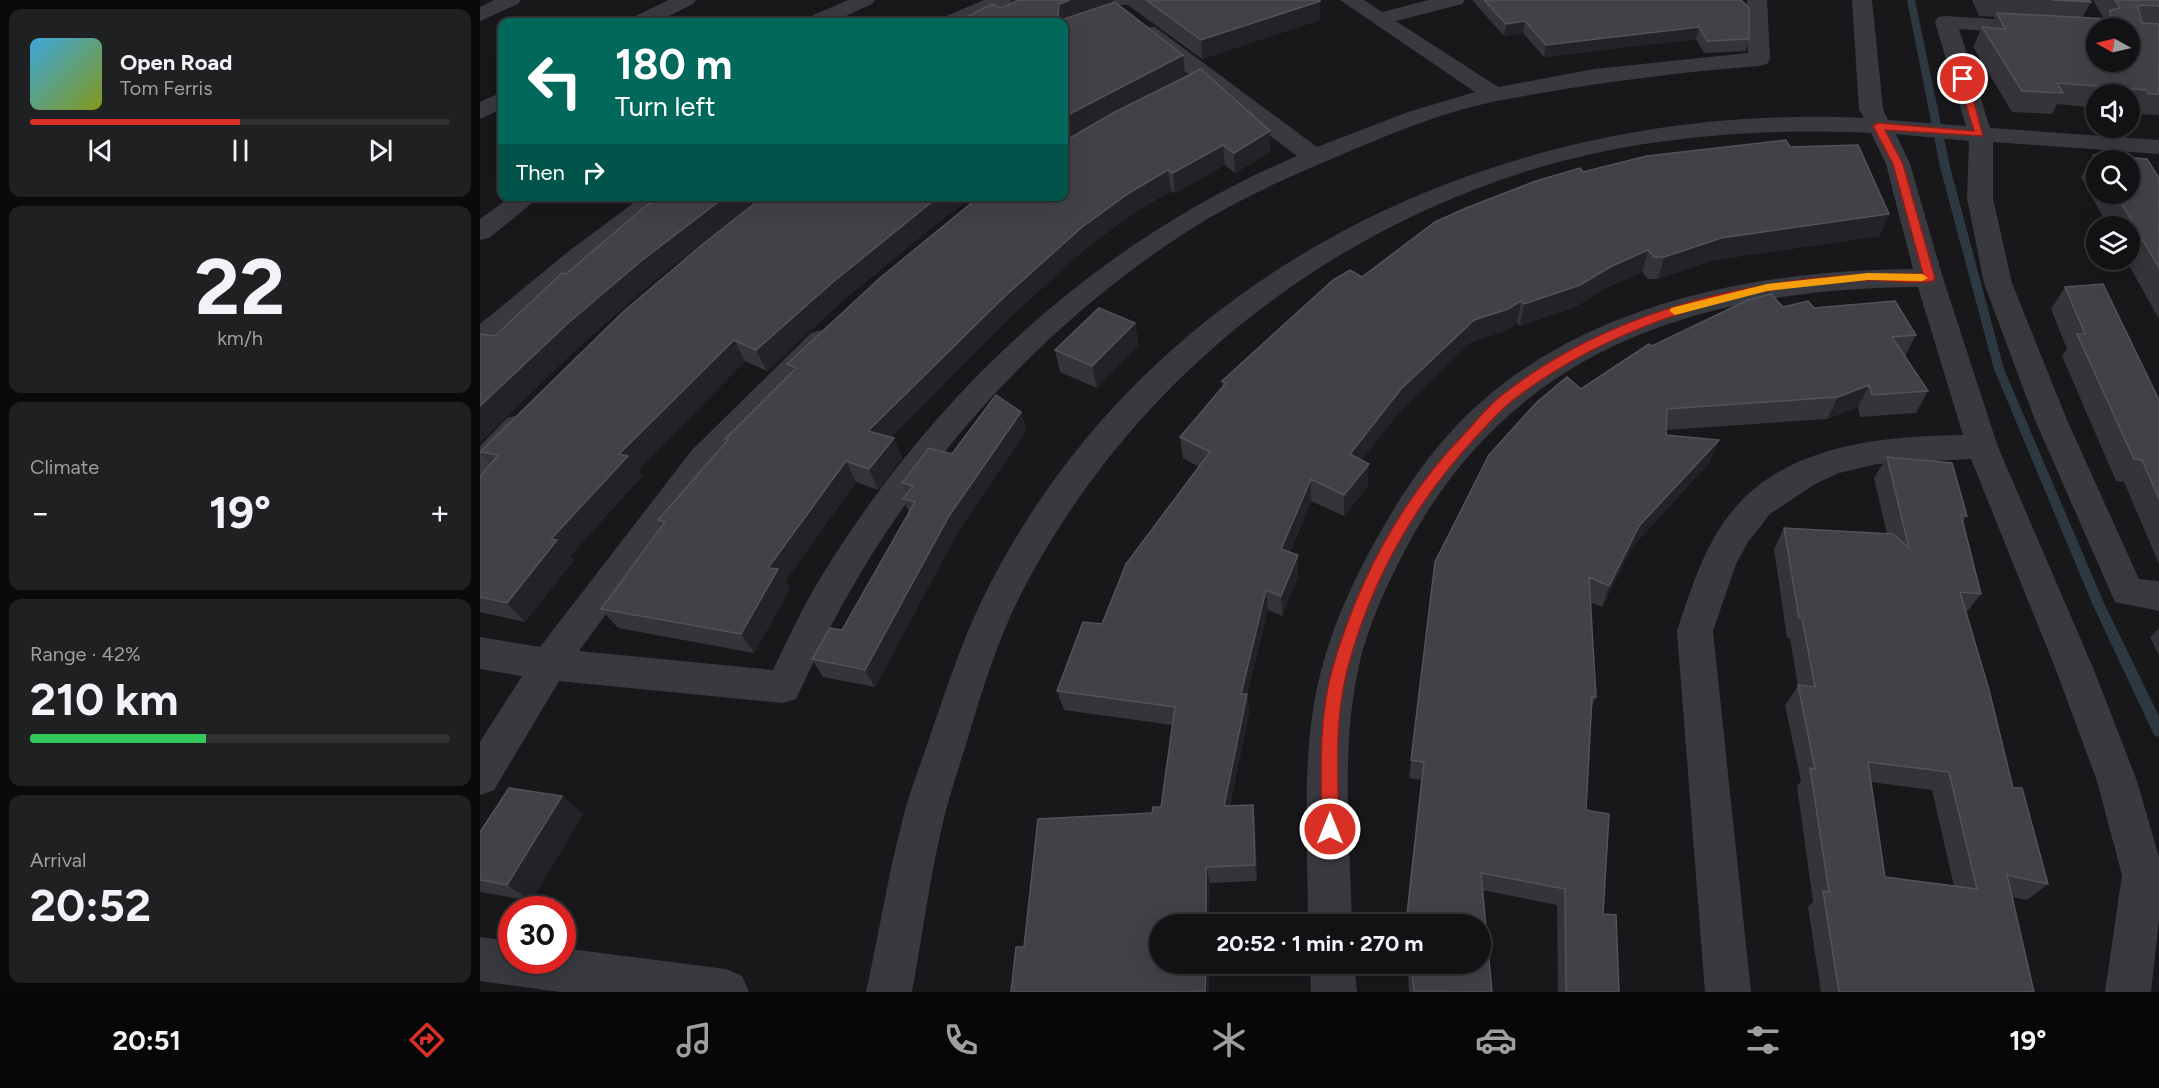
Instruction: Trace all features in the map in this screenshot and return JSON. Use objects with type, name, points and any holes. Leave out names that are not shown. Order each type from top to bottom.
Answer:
[{"type":"street","points":[[480,15],[511,0]]},
{"type":"street","points":[[649,18],[686,0]]},
{"type":"street","points":[[826,18],[865,0]]},
{"type":"street","points":[[961,18],[1002,0]]},
{"type":"street","points":[[1350,0],[1494,94]]},
{"type":"street","points":[[1378,19],[1455,0]]},
{"type":"street","points":[[480,653],[549,664],[783,687],[833,589],[880,517],[947,427],[992,378],[1042,330],[1159,239],[1237,192],[1399,122],[1494,94],[1624,70],[1759,59],[1757,0]]},
{"type":"street","points":[[1862,0],[1871,110],[1898,164],[1929,278],[1982,447],[2075,670],[2117,781],[2143,874],[2127,992]]},
{"type":"street","points":[[2086,10],[2090,18]]},
{"type":"street","points":[[2086,29],[1944,11],[1980,134],[1982,149],[1980,198],[1998,283],[2051,420],[2127,592],[2159,596]]},
{"type":"street","points":[[1130,18],[1194,82],[1315,157]]},
{"type":"street","points":[[480,112],[498,101]]},
{"type":"street","points":[[890,992],[924,817],[964,688],[1001,597],[1051,509],[1123,418],[1187,351],[1250,299],[1302,262],[1413,204],[1479,178],[1534,160],[1659,137],[1787,125],[1878,126],[2159,147]]},
{"type":"street","points":[[480,232],[522,201]]},
{"type":"street","points":[[480,339],[579,257],[653,201]]},
{"type":"street","points":[[1330,914],[1329,734],[1340,671],[1375,570],[1410,510],[1441,466],[1473,430],[1505,399],[1545,371],[1581,350],[1664,314],[1767,287],[1868,277],[1929,278]]},
{"type":"street","points":[[480,777],[549,664],[703,458],[760,398],[846,317]]},
{"type":"street","points":[[480,466],[535,409]]},
{"type":"street","points":[[1728,992],[1695,631],[1711,580],[1735,535],[1757,505],[1817,467],[1860,454],[1908,448],[1982,447]]},
{"type":"street","points":[[480,958],[726,992]]},
{"type":"street","points":[[1333,974],[1334,992]]},
{"type":"building","points":[[1018,0],[1070,0],[1059,4],[1058,18],[965,18],[992,4],[1001,8]]},
{"type":"building","points":[[1146,0],[1318,0],[1320,1],[1201,40]]},
{"type":"building","points":[[1484,0],[1741,0],[1749,8],[1749,39],[1707,41],[1699,27],[1546,45],[1525,21],[1506,24]]},
{"type":"building","points":[[2052,0],[2089,0],[2091,2]]},
{"type":"building","points":[[2115,0],[2159,0],[2159,6],[2136,7],[2142,23],[2159,24],[2159,94],[2148,94],[2146,90],[2140,90],[2140,84],[2086,85],[2057,83],[2063,93],[2022,91],[1982,27],[2005,29],[1997,13],[2091,18],[2086,18],[2086,72],[2140,72],[2140,18],[2110,18],[2110,10],[2120,8]]},
{"type":"building","points":[[1115,2],[1183,55],[1068,115],[1067,18]]},
{"type":"building","points":[[1201,69],[1270,131],[1234,153],[1223,145],[1173,173],[1168,170],[1129,193],[1081,228],[1004,297],[868,431],[894,438],[869,469],[846,461],[768,568],[778,569],[741,634],[601,609],[665,522],[658,520],[728,440],[725,439],[796,368],[787,364],[880,278],[974,201],[1068,201],[1068,139],[1115,112]]},
{"type":"building","points":[[1786,140],[1790,147],[1858,145],[1889,214],[1721,238],[1664,257],[1654,257],[1648,250],[1610,267],[1580,285],[1524,304],[1521,301],[1508,309],[1474,320],[1401,389],[1350,454],[1369,464],[1344,495],[1311,479],[1281,549],[1298,555],[1281,596],[1266,590],[1241,694],[1247,694],[1224,806],[1253,805],[1255,865],[1206,867],[1206,914],[1149,914],[1149,974],[1206,974],[1205,992],[1011,992],[1016,947],[1024,947],[1038,819],[1152,813],[1153,807],[1161,807],[1175,707],[1057,691],[1083,622],[1102,624],[1126,564],[1210,452],[1180,437],[1226,383],[1222,381],[1333,280],[1350,270],[1362,277],[1435,222],[1536,181],[1580,168],[1583,172],[1647,156]]},
{"type":"building","points":[[2140,158],[2147,159],[2159,178],[2159,268],[2140,235],[2140,216],[2129,216],[2122,204],[2140,204]]},
{"type":"building","points":[[653,201],[719,201],[641,261],[567,324],[480,406],[480,334],[495,336],[562,273],[566,274]]},
{"type":"building","points":[[758,201],[933,201],[833,282],[756,350],[734,340],[619,454],[628,456],[551,539],[557,540],[507,603],[480,597],[480,477],[498,455],[480,452],[624,311]]},
{"type":"building","points":[[2103,284],[2159,400],[2159,499],[2142,460],[2134,459],[2077,334],[2085,334],[2065,287]]},
{"type":"building","points":[[1771,294],[1783,307],[1808,301],[1814,308],[1895,301],[1916,335],[1892,337],[1928,391],[1872,395],[1869,385],[1838,397],[1667,409],[1666,435],[1719,440],[1639,526],[1609,586],[1589,577],[1596,697],[1592,697],[1586,810],[1609,814],[1603,914],[1616,915],[1619,992],[1566,992],[1565,889],[1481,873],[1485,914],[1407,914],[1424,762],[1411,760],[1435,562],[1489,455],[1537,402],[1567,377],[1581,389],[1649,344],[1652,346],[1748,300]]},
{"type":"building","points":[[1099,308],[1135,323],[1092,366],[1055,350]]},
{"type":"building","points":[[996,395],[1021,412],[949,516],[865,670],[812,659],[830,628],[842,630],[915,502],[903,499],[913,486],[902,483],[929,448],[952,454]]},
{"type":"building","points":[[1887,457],[1952,463],[1967,516],[1961,515],[1981,594],[1960,592],[1989,690],[2013,788],[2022,788],[2048,884],[2007,875],[2034,992],[1839,992],[1823,891],[1829,892],[1810,768],[1815,769],[1798,685],[1815,687],[1802,618],[1799,618],[1784,528],[1893,534],[1909,548]],"holes":[[[1868,762],[1949,772],[1977,889],[1885,877]]]},
{"type":"building","points":[[509,788],[562,796],[507,885],[480,880],[480,832]]},
{"type":"building","points":[[1412,974],[1490,974],[1492,992],[1414,992]]},
{"type":"waterway","points":[[1911,0],[1945,167],[1999,369],[2098,603],[2159,731]]},
{"type":"slow traffic","points":[[1675,311],[1767,287],[1868,277],[1922,278]]},
{"type":"route","points":[[1330,829],[1329,734],[1340,671],[1375,570],[1410,510],[1441,466],[1505,399],[1545,371],[1581,350],[1664,314],[1767,287],[1868,277],[1929,278],[1898,164],[1878,126],[1980,134],[1963,79]]}]
